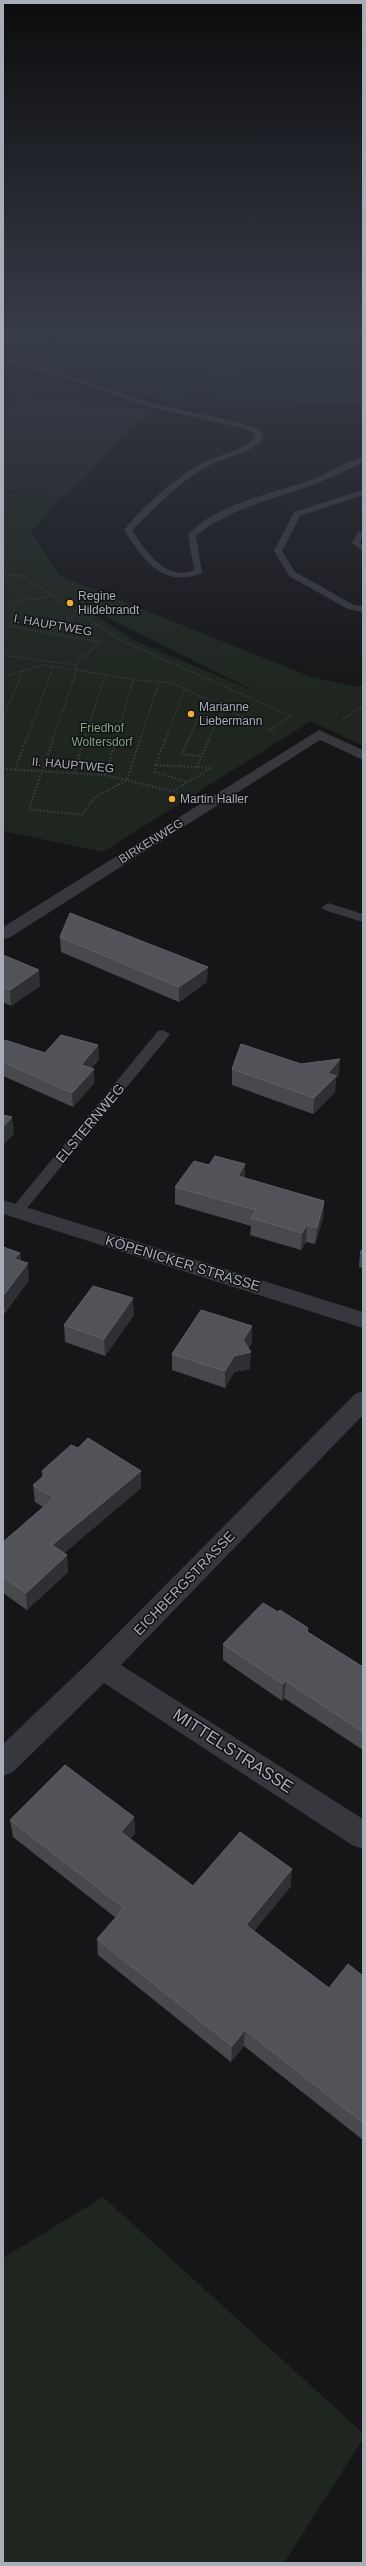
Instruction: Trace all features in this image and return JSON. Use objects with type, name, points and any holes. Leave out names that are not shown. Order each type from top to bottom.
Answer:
[{"type":"street","name":"BIRKENWEG","points":[[3,934],[319,734],[363,756]]},
{"type":"street","name":"KÖPENICKER STRASSE","points":[[10,1209],[363,1320]]},
{"type":"street","name":"EICHBERGSTRASSE","points":[[3,1763],[102,1667],[363,1400]]},
{"type":"street","name":"MITTELSTRASSE","points":[[102,1667],[363,1835]]},
{"type":"lane","points":[[228,456],[204,465],[156,502],[128,530],[143,555],[179,576],[191,575],[199,571],[192,535],[208,521],[247,504],[319,480],[363,459]]},
{"type":"lane","points":[[363,492],[297,514],[278,551],[292,574],[351,607],[363,609]]},
{"type":"lane","points":[[361,534],[356,543],[363,548]]},
{"type":"lane","points":[[328,907],[363,918]]},
{"type":"lane","name":"ELSTERNWEG","points":[[10,1209],[163,1034]]},
{"type":"path","points":[[3,576],[24,576],[122,642],[291,716],[268,730]]},
{"type":"path","points":[[3,611],[25,598],[39,599],[52,595]]},
{"type":"path","points":[[48,633],[79,612]]},
{"type":"path","name":"I. HAUPTWEG","points":[[3,625],[100,642],[75,664]]},
{"type":"path","points":[[3,655],[75,664],[77,670],[30,809],[82,815],[94,798],[127,780],[159,682]]},
{"type":"path","points":[[3,677],[42,665],[134,679],[170,682],[302,745]]},
{"type":"path","points":[[15,770],[54,667]]},
{"type":"path","points":[[3,718],[23,671]]},
{"type":"path","points":[[74,773],[105,675]]},
{"type":"path","points":[[105,775],[134,679]]},
{"type":"path","points":[[185,689],[154,772],[188,782]]},
{"type":"path","points":[[202,756],[182,754],[206,700]]},
{"type":"path","points":[[198,767],[223,708]]},
{"type":"path","points":[[156,765],[211,768],[173,792]]},
{"type":"path","name":"II. HAUPTWEG","points":[[3,769],[105,775],[210,803]]},
{"type":"shaded area","points":[[3,456],[105,456],[67,495],[3,491]]},
{"type":"green space","name":"Friedhof Woltersdorf","points":[[3,493],[63,495],[31,532],[60,576],[309,676],[356,687],[363,685],[363,746],[311,721],[103,852],[3,831]],"holes":[[[62,594],[256,692],[133,640]]]},
{"type":"green space","points":[[103,2197],[363,2433],[363,2439],[284,2563],[3,2563],[3,2258]]},
{"type":"building","points":[[70,913],[208,967],[179,987],[60,937]]},
{"type":"building","points":[[3,955],[39,970],[10,990],[3,987]]},
{"type":"building","points":[[61,1035],[98,1045],[81,1065],[94,1069],[72,1093],[3,1062],[3,1045],[5,1040],[45,1053]]},
{"type":"building","points":[[241,1044],[301,1064],[340,1059],[328,1073],[336,1076],[314,1098],[232,1069]]},
{"type":"building","points":[[3,1115],[12,1117],[3,1127]]},
{"type":"building","points":[[215,1156],[245,1164],[238,1176],[324,1201],[317,1228],[307,1225],[302,1233],[251,1218],[256,1210],[175,1187],[194,1161],[209,1165]]},
{"type":"building","points":[[3,1247],[20,1253],[14,1259],[28,1263],[3,1296]]},
{"type":"building","points":[[93,1286],[133,1298],[104,1339],[64,1325]]},
{"type":"building","points":[[201,1310],[252,1326],[243,1340],[251,1352],[234,1356],[225,1371],[172,1354]]},
{"type":"building","points":[[88,1438],[141,1471],[52,1545],[67,1555],[26,1593],[3,1577],[3,1542],[54,1498],[33,1485],[46,1474],[42,1471],[71,1445],[78,1448]]},
{"type":"building","points":[[263,1603],[278,1612],[280,1610],[308,1628],[306,1631],[363,1667],[363,1732],[286,1681],[283,1684],[223,1644]]},
{"type":"building","points":[[65,1765],[134,1817],[121,1832],[193,1886],[240,1832],[292,1869],[246,1925],[329,1988],[348,1964],[363,1976],[363,2123],[245,2030],[232,2046],[97,1939],[124,1908],[10,1820]]},
{"type":"place","name":"Regine Hildebrandt","points":[[70,603]]},
{"type":"place","name":"Marianne Liebermann","points":[[191,714]]},
{"type":"place","name":"Martin Haller","points":[[172,799]]}]
